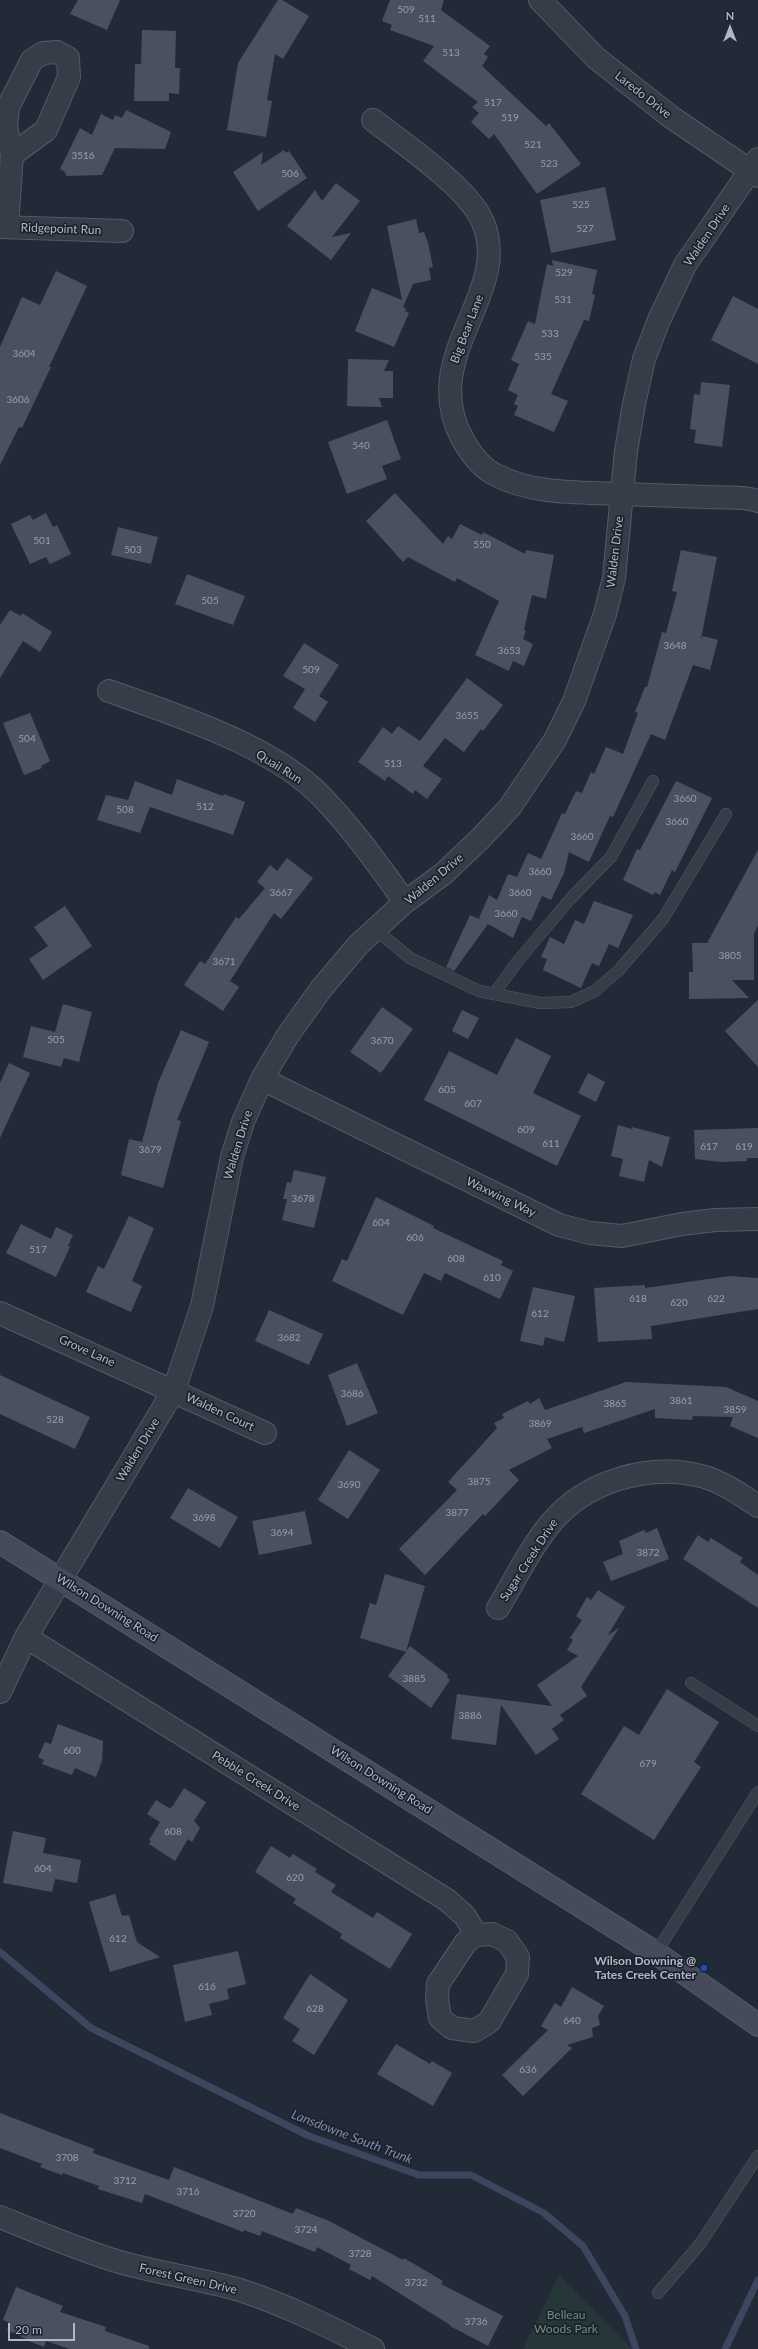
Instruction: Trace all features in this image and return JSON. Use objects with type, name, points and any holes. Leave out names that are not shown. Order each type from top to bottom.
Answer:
[{"type":"street","name":"Laredo Drive","points":[[540,0],[596,58],[671,117],[756,169]]},
{"type":"street","name":"Big Bear Lane","points":[[373,120],[426,160],[461,192],[476,208],[483,221],[488,240],[488,261],[484,282],[451,370],[449,391],[455,424],[473,458],[495,475],[526,487],[582,493],[758,501]]},
{"type":"street","points":[[4,226],[12,155]]},
{"type":"street","name":"Walden Drive","points":[[0,1692],[26,1637],[174,1390],[202,1306],[232,1157],[243,1122],[262,1079],[288,1035],[321,989],[358,946],[405,902],[443,874],[481,838],[510,807],[555,740],[574,701],[605,614],[614,578],[622,494],[634,404],[644,359],[659,320],[685,266],[756,169]]},
{"type":"street","name":"Ridgepoint Run","points":[[4,226],[122,231]]},
{"type":"street","name":"Quail Run","points":[[109,691],[190,720],[230,738],[296,776],[322,797],[373,856],[405,902]]},
{"type":"street","name":"Waxwing Way","points":[[262,1079],[559,1225],[590,1233],[622,1236],[682,1224],[715,1220],[758,1219]]},
{"type":"street","name":"Grove Lane","points":[[0,1312],[174,1390]]},
{"type":"street","name":"Walden Court","points":[[174,1390],[265,1433]]},
{"type":"street","name":"Sugar Creek Drive","points":[[498,1608],[551,1523],[578,1498],[607,1482],[641,1473],[676,1471],[706,1478],[734,1490],[758,1506]]},
{"type":"street","name":"Wilson Downing Road","points":[[0,1542],[656,1954],[758,2025]]},
{"type":"street","name":"Pebble Creek Drive","points":[[26,1637],[447,1900],[465,1916],[476,1935]]},
{"type":"street","points":[[492,1934],[507,1941],[518,1957],[517,1974],[489,2022],[474,2031],[452,2028],[440,2018],[437,1999],[438,1984],[466,1942],[476,1935],[492,1934]]},
{"type":"street","name":"Forest Green Drive","points":[[0,2217],[113,2260],[166,2274],[202,2280],[268,2300],[324,2324],[373,2349]]},
{"type":"lane","points":[[494,994],[516,962],[570,898],[611,857],[653,781]]},
{"type":"lane","points":[[376,930],[410,958],[479,991],[540,1003],[570,1002],[595,991],[619,970],[663,919],[726,814]]},
{"type":"lane","points":[[691,1683],[758,1726]]},
{"type":"lane","points":[[656,1954],[758,1792]]},
{"type":"lane","points":[[658,2293],[700,2244],[758,2156]]},
{"type":"green space","name":"Belleau Woods Park","points":[[559,2275],[632,2349],[523,2349]]},
{"type":"building","points":[[78,0],[120,0],[107,30],[70,14]]},
{"type":"building","points":[[278,0],[282,0],[309,16],[283,59],[275,54],[267,100],[272,101],[266,137],[227,130],[238,63]]},
{"type":"building","points":[[390,0],[444,0],[441,10],[490,46],[484,54],[488,57],[482,66],[546,126],[549,123],[581,164],[537,194],[494,134],[489,139],[471,122],[479,113],[472,107],[478,102],[423,61],[434,46],[390,30],[392,25],[382,21]]},
{"type":"building","points":[[142,30],[176,31],[175,68],[180,68],[179,94],[169,93],[169,101],[134,101],[135,64],[141,64]]},
{"type":"building","points":[[126,110],[171,132],[165,149],[115,148],[102,175],[66,176],[65,172],[60,169],[80,128],[92,135],[101,114],[113,120],[115,115],[122,118]]},
{"type":"building","points":[[284,150],[286,153],[289,151],[307,178],[258,211],[233,172],[263,152],[261,165]]},
{"type":"building","points":[[336,183],[360,201],[332,237],[351,233],[331,260],[287,226],[315,190],[322,201]]},
{"type":"building","points":[[605,187],[616,240],[551,253],[540,200]]},
{"type":"building","points":[[416,219],[419,233],[424,232],[428,243],[433,267],[429,268],[431,280],[413,284],[403,307],[406,309],[405,311],[409,313],[394,347],[355,331],[372,288],[402,300],[387,226]]},
{"type":"building","points":[[552,260],[597,270],[592,294],[595,295],[589,321],[584,320],[551,394],[568,401],[554,432],[514,415],[518,406],[514,404],[518,395],[508,390],[519,364],[511,360],[528,321],[535,324],[547,264],[553,266]]},
{"type":"building","points":[[56,271],[87,286],[22,428],[19,427],[0,465],[0,347],[22,297],[40,305]]},
{"type":"building","points":[[733,296],[758,309],[758,364],[711,340]]},
{"type":"building","points":[[348,359],[389,360],[384,371],[393,371],[393,398],[379,398],[382,407],[347,406]]},
{"type":"building","points":[[701,382],[730,385],[722,447],[694,443],[696,430],[690,429],[694,394],[700,395]]},
{"type":"building","points":[[387,420],[401,459],[382,466],[387,479],[347,494],[328,442]]},
{"type":"building","points":[[395,493],[443,544],[448,536],[452,539],[460,524],[482,535],[483,532],[525,554],[526,550],[554,555],[546,599],[532,595],[524,630],[526,631],[523,639],[533,644],[524,666],[513,661],[509,671],[475,655],[499,601],[457,578],[455,582],[408,557],[403,562],[366,521]]},
{"type":"building","points":[[46,513],[53,527],[57,525],[71,554],[50,564],[46,557],[30,564],[11,524],[30,515],[33,520]]},
{"type":"building","points":[[118,527],[158,537],[151,564],[111,555]]},
{"type":"building","points":[[681,550],[717,557],[701,639],[703,636],[718,640],[710,670],[693,665],[665,740],[651,734],[613,817],[610,816],[589,862],[569,852],[564,873],[551,900],[542,896],[531,921],[522,917],[513,938],[488,924],[454,971],[446,967],[470,915],[482,920],[479,918],[489,895],[497,900],[508,874],[517,877],[528,853],[541,859],[562,813],[565,814],[576,791],[582,793],[591,772],[594,774],[606,747],[623,754],[638,713],[635,712],[645,687],[647,687],[662,632],[666,633],[677,592],[672,591]]},
{"type":"building","points":[[187,574],[245,596],[233,625],[175,604]]},
{"type":"building","points":[[10,610],[21,616],[22,613],[52,632],[40,652],[23,641],[0,678],[0,625]]},
{"type":"building","points":[[304,643],[339,665],[319,696],[328,702],[315,722],[293,708],[305,689],[283,676]]},
{"type":"building","points":[[467,678],[503,705],[483,731],[481,729],[464,752],[445,738],[423,766],[442,779],[427,799],[415,790],[413,794],[388,776],[385,781],[358,762],[383,727],[392,734],[398,726],[420,741]]},
{"type":"building","points":[[30,713],[50,761],[41,766],[42,768],[24,775],[3,723]]},
{"type":"building","points":[[177,779],[223,796],[224,794],[245,802],[233,835],[150,807],[140,833],[97,820],[106,795],[128,800],[135,781],[172,795]]},
{"type":"building","points":[[676,781],[712,798],[675,872],[672,870],[660,895],[655,892],[653,895],[623,880],[637,849],[640,850]]},
{"type":"building","points":[[758,850],[758,925],[754,934],[754,980],[732,980],[749,998],[689,999],[689,972],[693,972],[692,943],[707,943]]},
{"type":"building","points":[[287,858],[313,878],[281,919],[274,913],[230,981],[239,987],[223,1011],[184,985],[200,961],[205,964],[236,917],[239,919],[265,888],[257,882],[270,865],[277,871]]},
{"type":"building","points":[[594,901],[633,915],[618,948],[609,944],[599,966],[592,963],[581,988],[543,970],[547,959],[541,957],[550,937],[564,944],[575,920],[584,924]]},
{"type":"building","points":[[65,906],[92,946],[43,980],[29,959],[48,946],[34,927]]},
{"type":"building","points":[[758,1000],[758,1067],[725,1031]]},
{"type":"building","points":[[63,1004],[92,1012],[79,1062],[64,1058],[61,1067],[23,1057],[31,1026],[55,1032]]},
{"type":"building","points":[[382,1007],[413,1029],[381,1073],[350,1052]]},
{"type":"building","points":[[462,1010],[479,1018],[468,1039],[452,1031]]},
{"type":"building","points":[[181,1030],[209,1042],[177,1120],[181,1121],[163,1188],[121,1175],[129,1139],[142,1142],[158,1083]]},
{"type":"building","points":[[516,1038],[551,1056],[533,1093],[581,1116],[557,1166],[424,1100],[449,1051],[497,1075]]},
{"type":"building","points":[[9,1063],[30,1073],[0,1138],[0,1083]]},
{"type":"building","points":[[588,1073],[605,1082],[596,1102],[578,1093]]},
{"type":"building","points":[[618,1125],[670,1137],[662,1167],[649,1160],[644,1182],[619,1176],[623,1159],[611,1156]]},
{"type":"building","points":[[758,1128],[758,1158],[747,1158],[747,1161],[721,1162],[695,1159],[694,1130]]},
{"type":"building","points":[[294,1170],[326,1177],[314,1228],[282,1220],[287,1199],[283,1199],[287,1182],[291,1183]]},
{"type":"building","points":[[376,1197],[434,1226],[433,1228],[503,1261],[501,1265],[513,1271],[500,1299],[445,1273],[441,1281],[424,1273],[403,1315],[332,1281],[342,1259],[347,1261]]},
{"type":"building","points":[[129,1216],[154,1228],[132,1281],[142,1286],[131,1312],[86,1292],[98,1266],[104,1269]]},
{"type":"building","points":[[21,1224],[51,1239],[56,1227],[73,1235],[68,1246],[70,1247],[56,1277],[6,1253]]},
{"type":"building","points":[[730,1276],[758,1278],[758,1309],[651,1326],[652,1339],[598,1342],[594,1288],[645,1285],[645,1288]]},
{"type":"building","points":[[533,1287],[575,1296],[564,1342],[545,1337],[543,1346],[520,1341]]},
{"type":"building","points":[[269,1310],[323,1334],[309,1365],[255,1341]]},
{"type":"building","points":[[357,1363],[378,1413],[347,1426],[328,1375]]},
{"type":"building","points":[[0,1375],[90,1417],[75,1449],[0,1414]]},
{"type":"building","points":[[626,1382],[726,1387],[758,1401],[758,1438],[730,1426],[733,1417],[693,1416],[692,1420],[655,1418],[655,1409],[584,1433],[582,1427],[547,1439],[552,1448],[509,1470],[519,1480],[485,1516],[483,1514],[425,1575],[399,1549],[457,1490],[448,1482],[497,1428],[494,1423],[504,1418],[502,1414],[528,1401],[530,1404],[539,1398],[545,1410]]},
{"type":"building","points":[[349,1450],[380,1470],[348,1519],[318,1500]]},
{"type":"building","points":[[188,1488],[238,1517],[220,1548],[170,1518]]},
{"type":"building","points":[[305,1511],[312,1544],[259,1555],[252,1521]]},
{"type":"building","points":[[657,1528],[669,1559],[611,1581],[603,1562],[623,1554],[619,1541],[644,1530],[646,1533]]},
{"type":"building","points":[[698,1535],[708,1542],[711,1538],[743,1558],[740,1562],[758,1575],[758,1608],[683,1559]]},
{"type":"building","points":[[385,1574],[425,1586],[406,1651],[410,1646],[448,1675],[447,1677],[450,1680],[431,1708],[388,1676],[406,1652],[360,1638],[370,1603],[376,1605]]},
{"type":"building","points":[[598,1590],[625,1607],[608,1635],[619,1628],[581,1687],[587,1696],[560,1715],[564,1720],[552,1729],[559,1739],[536,1755],[501,1705],[496,1745],[451,1739],[457,1694],[552,1706],[537,1685],[578,1656],[567,1650],[573,1640],[570,1638],[582,1620],[576,1616],[587,1597],[591,1600]]},
{"type":"building","points":[[667,1689],[719,1722],[694,1762],[701,1767],[654,1840],[581,1794],[624,1726],[639,1735]]},
{"type":"building","points":[[58,1724],[103,1741],[102,1761],[96,1777],[75,1768],[72,1775],[42,1764],[44,1760],[38,1757],[45,1742],[51,1744]]},
{"type":"building","points":[[184,1788],[206,1802],[194,1821],[200,1828],[192,1842],[188,1839],[175,1861],[149,1844],[151,1841],[149,1840],[160,1822],[147,1814],[156,1800],[169,1808],[172,1807]]},
{"type":"building","points":[[13,1831],[46,1838],[43,1853],[81,1860],[77,1883],[55,1879],[52,1892],[3,1883]]},
{"type":"building","points":[[271,1846],[290,1858],[293,1854],[317,1869],[315,1872],[336,1885],[331,1892],[373,1918],[377,1912],[412,1934],[390,1969],[340,1938],[342,1934],[293,1903],[296,1899],[255,1872]]},
{"type":"building","points":[[115,1894],[122,1916],[129,1915],[137,1942],[160,1957],[110,1972],[89,1902]]},
{"type":"building","points":[[238,1951],[246,1984],[227,1989],[229,1999],[209,2004],[212,2015],[185,2022],[173,1965]]},
{"type":"building","points":[[310,1974],[348,2000],[314,2055],[292,2041],[300,2029],[283,2018]]},
{"type":"building","points":[[572,1987],[604,2006],[598,2016],[600,2025],[592,2028],[593,2037],[567,2045],[572,2048],[523,2096],[502,2075],[548,2030],[541,2026],[555,2003],[561,2007]]},
{"type":"building","points":[[396,2044],[430,2064],[432,2061],[452,2073],[433,2106],[377,2074]]},
{"type":"building","points":[[0,2113],[94,2149],[93,2153],[169,2180],[174,2167],[293,2214],[296,2208],[329,2221],[403,2260],[404,2258],[443,2281],[441,2284],[503,2316],[488,2346],[450,2326],[372,2276],[370,2280],[349,2269],[351,2265],[317,2247],[315,2252],[262,2231],[260,2236],[244,2230],[243,2232],[145,2194],[142,2203],[98,2189],[99,2186],[63,2173],[62,2175],[40,2167],[42,2164],[0,2148]]},
{"type":"building","points":[[16,2287],[63,2306],[60,2312],[106,2327],[105,2331],[149,2346],[149,2349],[70,2349],[46,2341],[44,2347],[26,2340],[7,2330],[10,2323],[3,2320]]},
{"type":"waterway","name":"Lansdowne South Trunk","points":[[0,1952],[91,2028],[309,2136],[419,2175],[471,2175],[544,2213],[583,2246],[625,2316],[636,2349]]},
{"type":"waterway","points":[[725,2349],[758,2280]]},
{"type":"place","name":"Wilson Downing @ Tates Creek Center","points":[[704,1968]]}]
